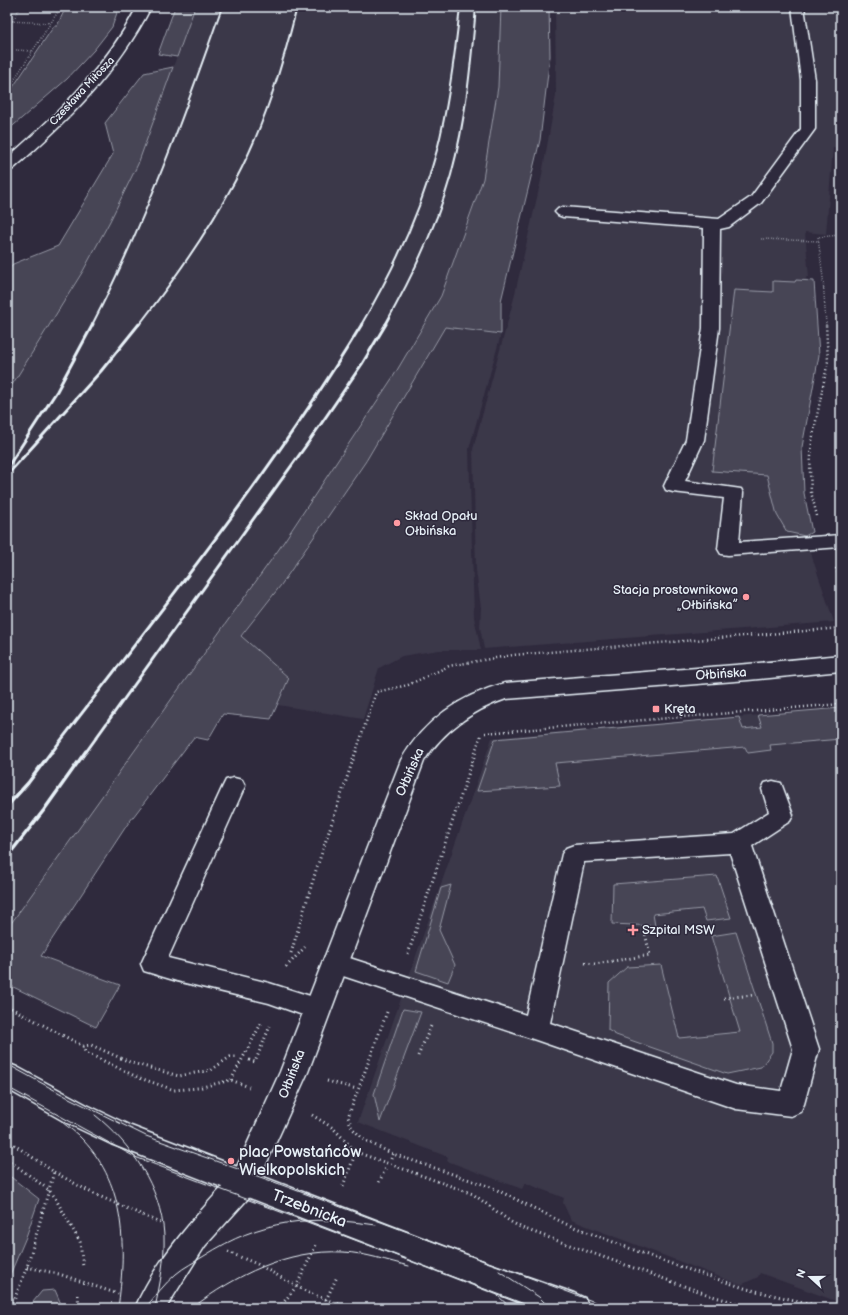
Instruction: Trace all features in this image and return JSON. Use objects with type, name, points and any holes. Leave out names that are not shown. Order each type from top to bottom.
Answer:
[{"type":"street","name":"Czesława Miłosza","points":[[7,166],[59,118],[84,92],[124,43],[139,19],[144,7]]},
{"type":"street","name":"Ołbińska","points":[[243,1184],[282,1100],[413,760],[428,737],[439,726],[460,711],[490,695],[505,691],[748,672],[841,663]]},
{"type":"street","name":"Trzebnicka","points":[[7,1076],[77,1114],[121,1135],[243,1184],[490,1278],[574,1308]]},
{"type":"lane","points":[[563,212],[723,224],[756,200],[808,129],[808,80],[798,7]]},
{"type":"lane","points":[[712,224],[711,328],[695,440],[673,486],[734,493],[728,549],[833,541]]},
{"type":"lane","points":[[234,786],[154,964],[269,993],[317,1008]]},
{"type":"lane","points":[[536,1029],[574,854],[739,843],[782,815],[773,789]]},
{"type":"lane","points":[[334,963],[536,1029],[736,1097],[790,1104],[806,1049],[739,843]]},
{"type":"lane","points":[[150,1308],[158,1293],[195,1238],[243,1184]]},
{"type":"path","points":[[12,21],[20,7]]},
{"type":"path","points":[[7,91],[62,7]]},
{"type":"path","points":[[7,21],[52,23]]},
{"type":"path","points":[[16,50],[33,51]]},
{"type":"path","points":[[7,80],[14,80]]},
{"type":"path","points":[[841,235],[818,237],[823,278],[828,361],[812,441],[810,472],[811,492],[833,541],[841,581]]},
{"type":"path","points":[[761,239],[818,241]]},
{"type":"path","points":[[291,952],[317,867],[376,692],[408,685],[449,666],[513,655],[841,628]]},
{"type":"path","points":[[828,1308],[747,1289],[663,1261],[566,1224],[491,1187],[393,1154],[364,1140],[352,1128],[348,1117],[357,1089],[398,984],[481,734],[841,704]]},
{"type":"path","points":[[550,961],[595,964],[650,956],[645,933]]},
{"type":"path","points":[[283,970],[306,946]]},
{"type":"path","points":[[7,1006],[83,1046],[91,1045],[132,1063],[179,1076],[211,1070],[230,1057],[237,1056]]},
{"type":"path","points":[[231,1080],[265,1017]]},
{"type":"path","points":[[83,1046],[85,1052],[137,1077],[174,1090],[198,1088],[231,1080],[251,1088]]},
{"type":"path","points":[[255,1062],[262,1064]]},
{"type":"path","points":[[324,1080],[357,1089]]},
{"type":"path","points":[[313,1115],[333,1128],[356,1152],[472,1194],[491,1206],[511,1222],[522,1228],[712,1296],[754,1308]]},
{"type":"path","points":[[8,1147],[13,1144],[54,1172],[92,1193],[155,1220]]},
{"type":"path","points":[[350,1171],[356,1152]]},
{"type":"path","points":[[391,1159],[393,1154]]},
{"type":"path","points":[[7,1159],[49,1190],[56,1198],[80,1242],[83,1267]]},
{"type":"path","points":[[379,1182],[386,1168]]},
{"type":"path","points":[[11,1308],[27,1267],[54,1172]]},
{"type":"path","points":[[257,1264],[309,1293],[349,1308]]},
{"type":"path","points":[[279,1308],[291,1294],[308,1264]]},
{"type":"path","points":[[27,1267],[60,1274],[107,1290]]},
{"type":"path","points":[[322,1308],[337,1277]]},
{"type":"path","points":[[78,1295],[79,1308]]},
{"type":"shaded area","points":[[66,7],[119,7],[112,27],[94,50],[67,79],[7,131],[7,96],[54,26],[57,26]]},
{"type":"shaded area","points":[[175,7],[195,7],[177,57],[158,54]]},
{"type":"shaded area","points":[[195,7],[501,7],[498,87],[483,179],[441,296],[393,377],[279,549],[7,929],[7,393],[83,271],[110,221],[166,86]]},
{"type":"shaded area","points":[[501,7],[549,7],[550,56],[540,140],[501,301],[501,334],[445,327],[366,461],[281,585],[241,636],[289,678],[271,719],[223,714],[208,740],[194,737],[127,825],[41,956],[120,985],[96,1027],[7,984],[7,929],[279,549],[393,377],[441,296],[483,179],[498,87]]},
{"type":"shaded area","points":[[555,7],[841,7],[841,148],[833,148],[826,234],[805,232],[809,277],[806,277],[808,286],[794,496],[805,536],[834,622],[484,649],[480,627],[481,608],[476,570],[473,449],[513,302],[541,180],[556,95]]},
{"type":"shaded area","points":[[173,67],[138,164],[110,221],[83,271],[7,393],[7,271],[13,264],[58,246],[113,154],[105,123],[144,73]]},
{"type":"shaded area","points":[[796,280],[814,281],[819,355],[802,447],[804,493],[812,532],[805,536],[787,532],[777,515],[767,475],[712,471],[734,290],[773,292],[773,281],[795,282]]},
{"type":"shaded area","name":"Skład Opału Ołbińska","points":[[445,327],[501,334],[469,449],[474,617],[481,650],[439,650],[402,656],[379,668],[363,719],[278,705],[289,678],[241,637],[281,585],[366,461]]},
{"type":"shaded area","name":"Szpital MSW","points":[[841,708],[841,1303],[760,1273],[758,1277],[741,1285],[571,1220],[563,1203],[564,1198],[525,1183],[522,1189],[447,1161],[448,1157],[358,1122],[492,738]]},
{"type":"shaded area","points":[[841,708],[841,739],[770,745],[771,750],[748,753],[745,747],[555,763],[560,786],[477,791],[495,739],[739,717],[743,729],[762,727],[758,715]]},
{"type":"shaded area","points":[[717,876],[731,918],[706,921],[702,909],[653,914],[655,926],[612,924],[613,884]]},
{"type":"shaded area","points":[[451,885],[439,930],[455,965],[448,982],[416,971],[441,888]]},
{"type":"shaded area","points":[[736,932],[772,1043],[772,1052],[761,1067],[727,1074],[616,1035],[608,1030],[609,983],[627,967],[661,965],[679,1038],[740,1032],[711,936]]},
{"type":"shaded area","points":[[403,1009],[421,1012],[380,1122],[374,1094]]},
{"type":"shaded area","points":[[7,1174],[39,1199],[26,1237],[7,1282]]},
{"type":"shaded area","points":[[55,1290],[61,1304],[61,1308],[28,1308],[42,1291]]},
{"type":"tram line","points":[[7,1064],[67,1097],[146,1136],[274,1182],[611,1308]]},
{"type":"tram line","points":[[7,1087],[134,1157]]},
{"type":"tram line","points":[[95,1115],[121,1139],[134,1157]]},
{"type":"tram line","points":[[62,1122],[81,1137],[97,1158],[108,1178],[116,1198],[122,1241],[121,1286],[118,1308]]},
{"type":"tram line","points":[[134,1157],[305,1221]]},
{"type":"tram line","points":[[134,1157],[150,1184],[162,1217],[164,1253],[158,1294]]},
{"type":"tram line","points":[[305,1221],[329,1220],[376,1225]]},
{"type":"tram line","points":[[158,1294],[179,1271],[225,1244],[266,1227],[305,1221]]},
{"type":"tram line","points":[[305,1221],[535,1308]]},
{"type":"tram line","points":[[192,1308],[226,1285],[244,1275],[263,1266],[302,1255],[322,1252],[343,1252],[368,1256],[409,1266]]},
{"type":"tram line","points":[[499,1271],[539,1297],[550,1308]]},
{"type":"tram line","points":[[145,1308],[158,1294]]},
{"type":"tram line","points":[[155,1308],[158,1294]]},
{"type":"tram line","points":[[498,1296],[511,1308]]},
{"type":"railway","points":[[92,325],[129,247],[163,168],[222,7]]},
{"type":"railway","points":[[139,325],[178,273],[225,200],[235,181],[255,139],[271,96],[297,7]]},
{"type":"railway","points":[[361,325],[395,262],[405,240],[430,173],[437,150],[448,97],[460,7]]},
{"type":"railway","points":[[385,325],[405,289],[431,233],[451,175],[461,134],[470,71],[476,7]]},
{"type":"railway","points":[[7,468],[57,391],[93,324]]},
{"type":"railway","points":[[7,475],[101,371],[139,324]]},
{"type":"railway","points":[[52,752],[173,595],[252,489],[327,380],[362,324]]},
{"type":"railway","points":[[86,752],[310,440],[362,364],[386,324]]},
{"type":"railway","points":[[7,806],[28,783],[52,751]]},
{"type":"railway","points":[[7,857],[44,810],[86,751]]},
{"type":"place","name":"Skład Opału Ołbińska","points":[[397,523]]},
{"type":"place","name":"Stacja prostownikowa „Ołbińska”","points":[[746,597]]},
{"type":"place","name":"Kręta","points":[[656,709]]},
{"type":"place","name":"Szpital MSW","points":[[633,930]]},
{"type":"place","name":"plac Powstańców Wielkopolskich","points":[[231,1161]]}]
